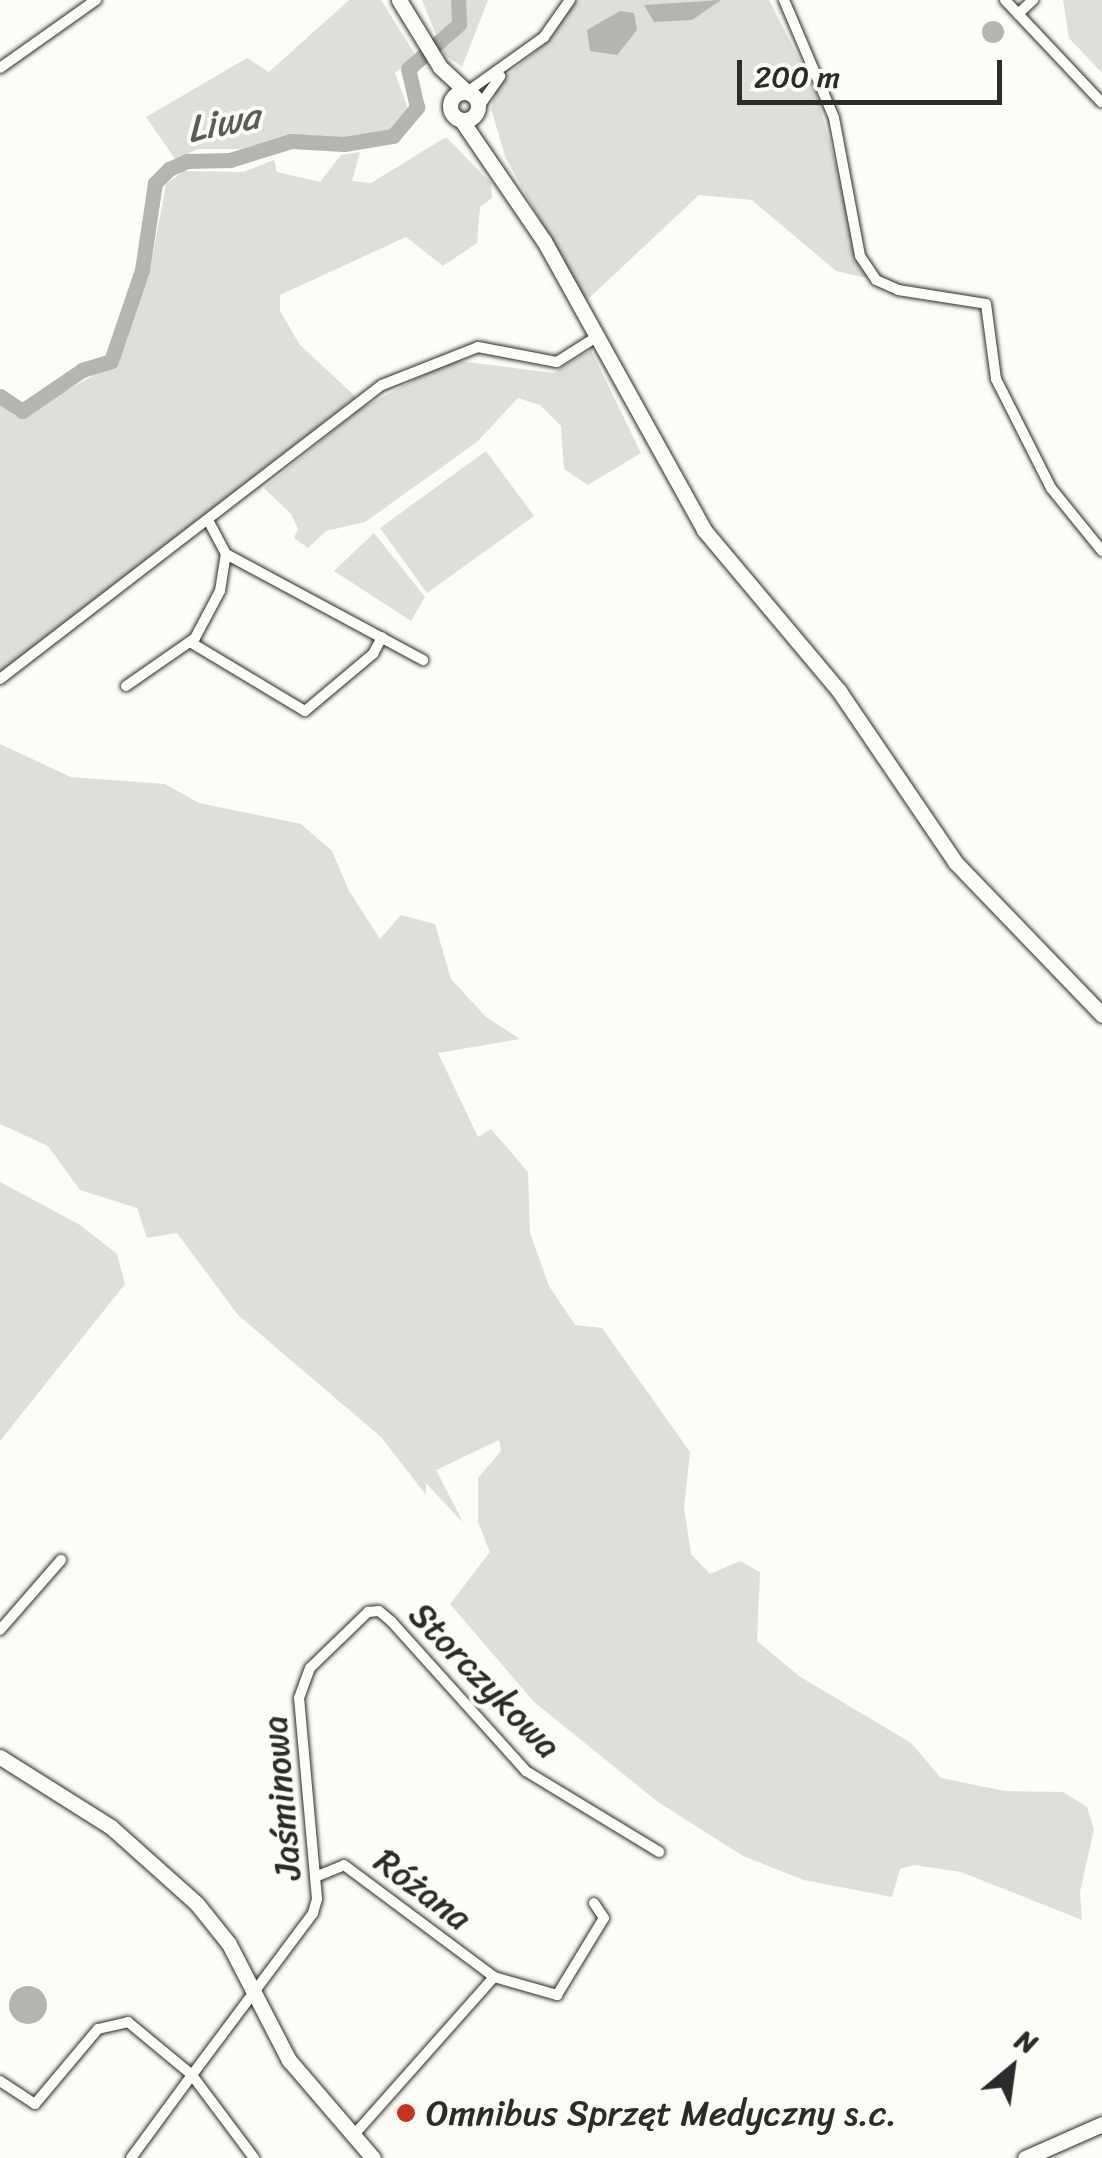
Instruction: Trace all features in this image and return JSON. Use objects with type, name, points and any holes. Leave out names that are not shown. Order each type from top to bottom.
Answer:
[{"type":"main road","points":[[399,0],[440,67],[451,114],[462,121],[502,172],[598,336],[688,504],[726,560],[839,691],[947,853],[1102,1015]]},
{"type":"main road","points":[[440,67],[468,92],[478,108],[502,172]]},
{"type":"main road","points":[[450,100],[468,92]]},
{"type":"main road","points":[[462,121],[478,108]]},
{"type":"main road","points":[[0,1757],[73,1799],[150,1860],[214,1922],[289,2060],[372,2158]]},
{"type":"main road","points":[[1025,2158],[1102,2124]]},
{"type":"street","points":[[0,68],[96,0]]},
{"type":"street","points":[[468,92],[507,67],[552,30],[570,0]]},
{"type":"street","points":[[784,0],[834,118],[860,256],[876,280],[898,290],[986,304],[996,379],[1051,488],[1102,551]]},
{"type":"street","points":[[1005,0],[1102,102]]},
{"type":"street","points":[[1018,14],[1033,0]]},
{"type":"street","points":[[478,108],[507,67]]},
{"type":"street","points":[[0,679],[402,374],[487,346],[557,362],[598,336]]},
{"type":"street","points":[[208,520],[226,554],[423,660]]},
{"type":"street","points":[[126,686],[190,642],[220,591],[226,554]]},
{"type":"street","points":[[190,642],[305,711],[373,654],[382,637]]},
{"type":"street","points":[[0,1630],[61,1560]]},
{"type":"street","name":"Storczykowa","points":[[374,1609],[526,1771],[658,1852]]},
{"type":"street","name":"Jaśminowa","points":[[131,2158],[313,1913],[314,1877],[299,1698],[310,1668],[374,1609]]},
{"type":"street","name":"Różana","points":[[314,1877],[344,1865],[494,1977],[556,1996],[604,1918],[594,1903]]},
{"type":"street","points":[[352,2137],[494,1977]]},
{"type":"street","points":[[0,2081],[35,2104],[98,2029],[123,2020],[192,2075],[254,2158]]},
{"type":"shaded area","points":[[349,0],[381,0],[416,56],[395,73],[409,111],[393,131],[365,139],[292,136],[240,149],[198,149],[175,159],[146,117],[247,58],[269,72]]},
{"type":"shaded area","points":[[422,0],[488,0],[462,67],[444,54]]},
{"type":"shaded area","points":[[574,0],[769,0],[816,92],[867,278],[836,271],[752,200],[699,195],[586,301],[506,159],[491,109],[497,84],[551,38]]},
{"type":"shaded area","points":[[721,0],[692,20],[654,22],[644,5]]},
{"type":"shaded area","points":[[1063,0],[1102,0],[1102,73],[1069,38]]},
{"type":"shaded area","points":[[620,11],[634,13],[637,30],[617,55],[590,51],[587,30]]},
{"type":"shaded area","points":[[993,21],[1001,24],[1001,40],[993,43],[985,40],[982,32],[985,24]]},
{"type":"shaded area","points":[[446,137],[491,183],[492,198],[480,207],[477,243],[443,266],[406,237],[280,295],[280,311],[300,345],[356,397],[0,672],[0,404],[16,417],[108,368],[125,343],[127,322],[149,275],[166,184],[183,171],[243,172],[274,160],[277,172],[320,182],[341,155],[360,152],[352,181],[371,183]]},
{"type":"shaded area","points":[[591,350],[641,453],[588,485],[564,469],[561,426],[540,405],[518,398],[477,442],[365,522],[326,531],[308,548],[294,538],[298,529],[291,514],[264,488],[359,410],[451,360],[553,373]]},
{"type":"shaded area","points":[[486,451],[534,516],[427,593],[380,528]]},
{"type":"shaded area","points":[[374,533],[425,597],[411,621],[334,571]]},
{"type":"shaded area","points":[[0,744],[71,777],[165,784],[199,803],[301,824],[332,851],[349,891],[380,939],[401,915],[435,924],[451,979],[486,1017],[520,1039],[438,1053],[478,1137],[491,1129],[528,1172],[530,1233],[549,1286],[575,1325],[602,1328],[690,1452],[684,1507],[691,1554],[710,1574],[740,1561],[760,1572],[757,1641],[799,1676],[911,1743],[941,1778],[1005,1791],[1063,1792],[1087,1807],[1094,1829],[1080,1892],[1082,1920],[961,1872],[914,1865],[900,1869],[892,1897],[804,1880],[743,1856],[658,1802],[534,1702],[450,1604],[490,1552],[478,1522],[478,1478],[501,1451],[499,1440],[436,1470],[464,1524],[426,1483],[426,1495],[381,1437],[238,1315],[177,1233],[147,1238],[137,1208],[80,1190],[48,1146],[0,1124]]},
{"type":"shaded area","points":[[0,1182],[80,1225],[117,1254],[125,1284],[0,1441]]},
{"type":"shaded area","points":[[28,1986],[42,1991],[47,2005],[42,2019],[28,2024],[14,2019],[9,2005],[14,1991]]},
{"type":"waterway","name":"Liwa","points":[[0,396],[22,411],[82,370],[111,361],[142,270],[155,183],[169,169],[187,161],[230,160],[291,141],[344,144],[393,136],[417,107],[408,69],[459,24],[458,0]]},
{"type":"place","name":"Omnibus Sprzęt Medyczny s.c.","points":[[406,2113]]}]
